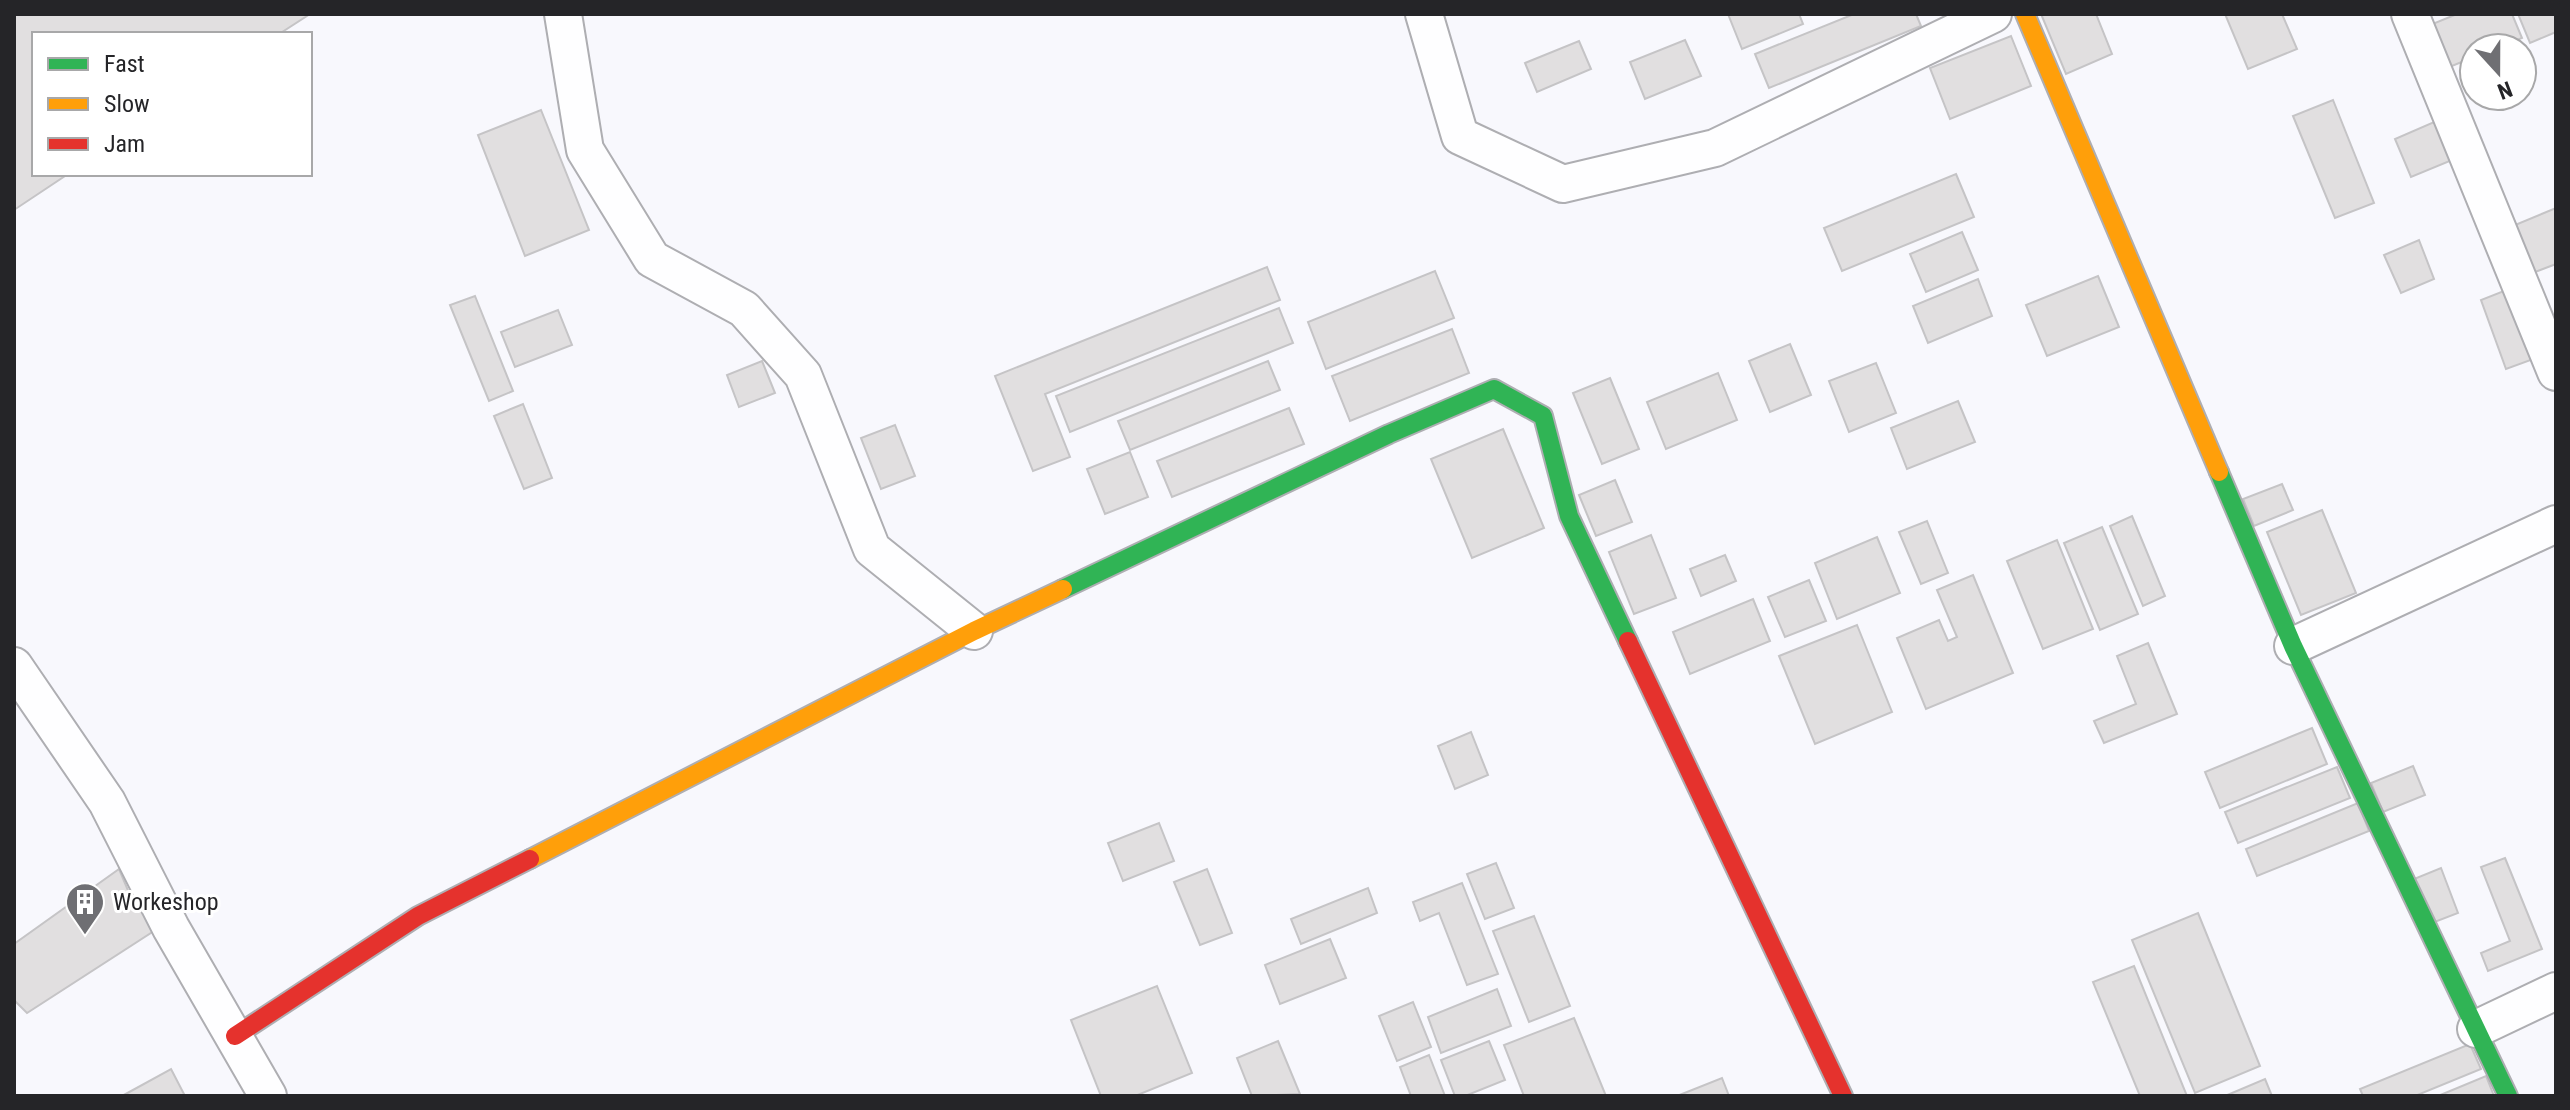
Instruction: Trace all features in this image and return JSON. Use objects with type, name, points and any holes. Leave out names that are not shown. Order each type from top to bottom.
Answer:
[{"type":"street","points":[[563,14],[585,150],[652,259],[744,309],[803,375],[872,549],[974,631]]},
{"type":"street","points":[[1424,14],[1460,136],[1563,184],[1715,148],[1993,14]]},
{"type":"street","points":[[2025,14],[2293,646],[2508,1096]]},
{"type":"street","points":[[2410,14],[2556,372]]},
{"type":"street","points":[[235,1036],[418,916],[974,631],[1389,434],[1494,389],[1543,416],[1569,516],[1843,1096]]},
{"type":"street","points":[[2293,646],[2556,524]]},
{"type":"street","points":[[14,666],[107,802],[171,928],[268,1096]]},
{"type":"street","points":[[2476,1029],[2556,991]]},
{"type":"building","points":[[14,14],[310,14],[282,32],[32,32],[32,176],[65,176],[14,210]]},
{"type":"building","points":[[1728,14],[1799,14],[1803,24],[1742,49]]},
{"type":"building","points":[[1854,14],[1916,14],[1921,26],[1769,88],[1755,54]]},
{"type":"building","points":[[2041,14],[2096,14],[2112,54],[2066,74]]},
{"type":"building","points":[[2225,14],[2282,14],[2297,49],[2248,69]]},
{"type":"building","points":[[2457,14],[2512,14],[2520,32],[2458,32],[2458,64],[2447,68],[2430,25]]},
{"type":"building","points":[[2518,14],[2556,14],[2556,32],[2538,40],[2538,32],[2525,32]]},
{"type":"building","points":[[2011,36],[2031,86],[1950,119],[1930,68]]},
{"type":"building","points":[[1685,40],[1701,76],[1645,99],[1630,62]]},
{"type":"building","points":[[1579,41],[1591,69],[1537,92],[1525,63]]},
{"type":"building","points":[[2333,100],[2374,203],[2335,218],[2293,116]]},
{"type":"building","points":[[541,110],[589,230],[525,256],[478,135]]},
{"type":"building","points":[[2441,119],[2457,158],[2411,177],[2395,139]]},
{"type":"building","points":[[1956,174],[1974,217],[1842,271],[1824,228]]},
{"type":"building","points":[[2556,208],[2556,264],[2522,277],[2503,230]]},
{"type":"building","points":[[1962,232],[1978,270],[1926,292],[1910,254]]},
{"type":"building","points":[[2419,240],[2434,279],[2401,293],[2384,255]]},
{"type":"building","points":[[1267,267],[1280,300],[1045,394],[1070,457],[1033,471],[995,376]]},
{"type":"building","points":[[1435,271],[1454,318],[1326,369],[1308,322]]},
{"type":"building","points":[[2098,276],[2119,327],[2047,356],[2026,305]]},
{"type":"building","points":[[1978,279],[1992,316],[1928,343],[1913,306]]},
{"type":"building","points":[[2514,287],[2539,357],[2506,369],[2481,300]]},
{"type":"building","points":[[475,296],[513,391],[489,401],[450,305]]},
{"type":"building","points":[[1279,308],[1293,343],[1070,432],[1056,396]]},
{"type":"building","points":[[558,310],[572,345],[515,367],[501,332]]},
{"type":"building","points":[[1452,329],[1469,373],[1350,421],[1332,376]]},
{"type":"building","points":[[1790,344],[1811,395],[1770,412],[1749,361]]},
{"type":"building","points":[[762,361],[775,393],[739,407],[727,375]]},
{"type":"building","points":[[1268,361],[1280,390],[1130,450],[1118,421]]},
{"type":"building","points":[[1876,363],[1896,413],[1849,432],[1829,381]]},
{"type":"building","points":[[1718,373],[1737,420],[1666,449],[1647,402]]},
{"type":"building","points":[[1610,378],[1639,449],[1602,464],[1573,393]]},
{"type":"building","points":[[1958,401],[1975,442],[1907,469],[1891,428]]},
{"type":"building","points":[[523,404],[552,478],[524,489],[494,416]]},
{"type":"building","points":[[1289,408],[1304,444],[1172,497],[1157,461]]},
{"type":"building","points":[[895,425],[915,476],[881,489],[861,438]]},
{"type":"building","points":[[1503,429],[1544,528],[1472,558],[1431,459]]},
{"type":"building","points":[[1130,452],[1148,497],[1105,514],[1087,469]]},
{"type":"building","points":[[1615,480],[1632,522],[1596,536],[1579,495]]},
{"type":"building","points":[[2282,484],[2293,510],[2254,526],[2243,499]]},
{"type":"building","points":[[2322,510],[2356,593],[2301,615],[2267,532]]},
{"type":"building","points":[[2132,516],[2165,596],[2143,606],[2110,526]]},
{"type":"building","points":[[1927,521],[1948,573],[1921,584],[1899,532]]},
{"type":"building","points":[[2102,527],[2138,614],[2100,630],[2064,543]]},
{"type":"building","points":[[1651,535],[1676,598],[1634,614],[1609,552]]},
{"type":"building","points":[[1877,537],[1900,593],[1837,619],[1815,563]]},
{"type":"building","points":[[2057,540],[2093,629],[2043,649],[2007,561]]},
{"type":"building","points":[[1725,555],[1736,581],[1701,596],[1690,569]]},
{"type":"building","points":[[1973,575],[2013,673],[1926,709],[1897,638],[1939,620],[1948,641],[1957,637],[1937,590]]},
{"type":"building","points":[[1809,580],[1826,621],[1785,637],[1768,597]]},
{"type":"building","points":[[1753,599],[1770,641],[1690,674],[1673,632]]},
{"type":"building","points":[[1857,625],[1892,712],[1815,744],[1779,656]]},
{"type":"building","points":[[2148,643],[2177,714],[2104,743],[2094,721],[2136,704],[2117,656]]},
{"type":"building","points":[[2312,728],[2327,764],[2220,808],[2205,772]]},
{"type":"building","points":[[1471,732],[1488,775],[1455,789],[1438,746]]},
{"type":"building","points":[[2413,766],[2425,795],[2383,812],[2371,783]]},
{"type":"building","points":[[2337,767],[2350,798],[2238,843],[2225,812]]},
{"type":"building","points":[[2358,803],[2369,831],[2257,876],[2246,849]]},
{"type":"building","points":[[1159,823],[1174,861],[1123,881],[1108,843]]},
{"type":"building","points":[[2505,858],[2542,949],[2488,971],[2481,953],[2510,941],[2481,867]]},
{"type":"building","points":[[1496,863],[1514,908],[1485,919],[1467,874]]},
{"type":"building","points":[[2441,868],[2458,913],[2432,923],[2414,879]]},
{"type":"building","name":"Workeshop","points":[[119,869],[132,900],[157,929],[27,1013],[14,1000],[14,944]]},
{"type":"building","points":[[1207,869],[1232,933],[1200,945],[1174,882]]},
{"type":"building","points":[[1462,883],[1498,974],[1467,985],[1439,913],[1420,921],[1413,902]]},
{"type":"building","points":[[1368,888],[1377,913],[1301,944],[1291,919]]},
{"type":"building","points":[[2198,913],[2260,1066],[2195,1093],[2132,940]]},
{"type":"building","points":[[1534,916],[1570,1006],[1529,1022],[1493,931]]},
{"type":"building","points":[[1330,939],[1346,978],[1280,1004],[1265,965]]},
{"type":"building","points":[[2134,966],[2187,1096],[2140,1096],[2093,982]]},
{"type":"building","points":[[1157,986],[1192,1073],[1135,1096],[1101,1096],[1071,1020]]},
{"type":"building","points":[[1497,989],[1511,1026],[1441,1053],[1428,1017]]},
{"type":"building","points":[[1413,1002],[1431,1047],[1397,1061],[1379,1016]]},
{"type":"building","points":[[1574,1018],[1606,1096],[1524,1096],[1504,1045]]},
{"type":"building","points":[[1278,1041],[1300,1094],[1252,1096],[1237,1058]]},
{"type":"building","points":[[1489,1041],[1505,1080],[1465,1096],[1455,1096],[1441,1060]]},
{"type":"building","points":[[2470,1044],[2481,1069],[2415,1096],[2363,1096],[2360,1089]]},
{"type":"building","points":[[1429,1055],[1445,1096],[1411,1096],[1400,1067]]},
{"type":"building","points":[[171,1069],[185,1096],[122,1096]]},
{"type":"building","points":[[2486,1076],[2494,1096],[2438,1096]]},
{"type":"building","points":[[1722,1078],[1729,1096],[1677,1096]]},
{"type":"building","points":[[2265,1079],[2272,1096],[2225,1096]]},
{"type":"traffic: fast","points":[[1063,589],[1389,434],[1494,389],[1543,416],[1569,516],[1628,641]]},
{"type":"traffic: fast","points":[[2219,472],[2293,646],[2508,1096]]},
{"type":"traffic: slow","points":[[2025,14],[2219,472]]},
{"type":"traffic: slow","points":[[530,859],[974,631],[1063,589]]},
{"type":"traffic: jam","points":[[1628,641],[1843,1096]]},
{"type":"traffic: jam","points":[[235,1036],[418,916],[530,859]]},
{"type":"place","name":"Workeshop","points":[[85,936]]}]
